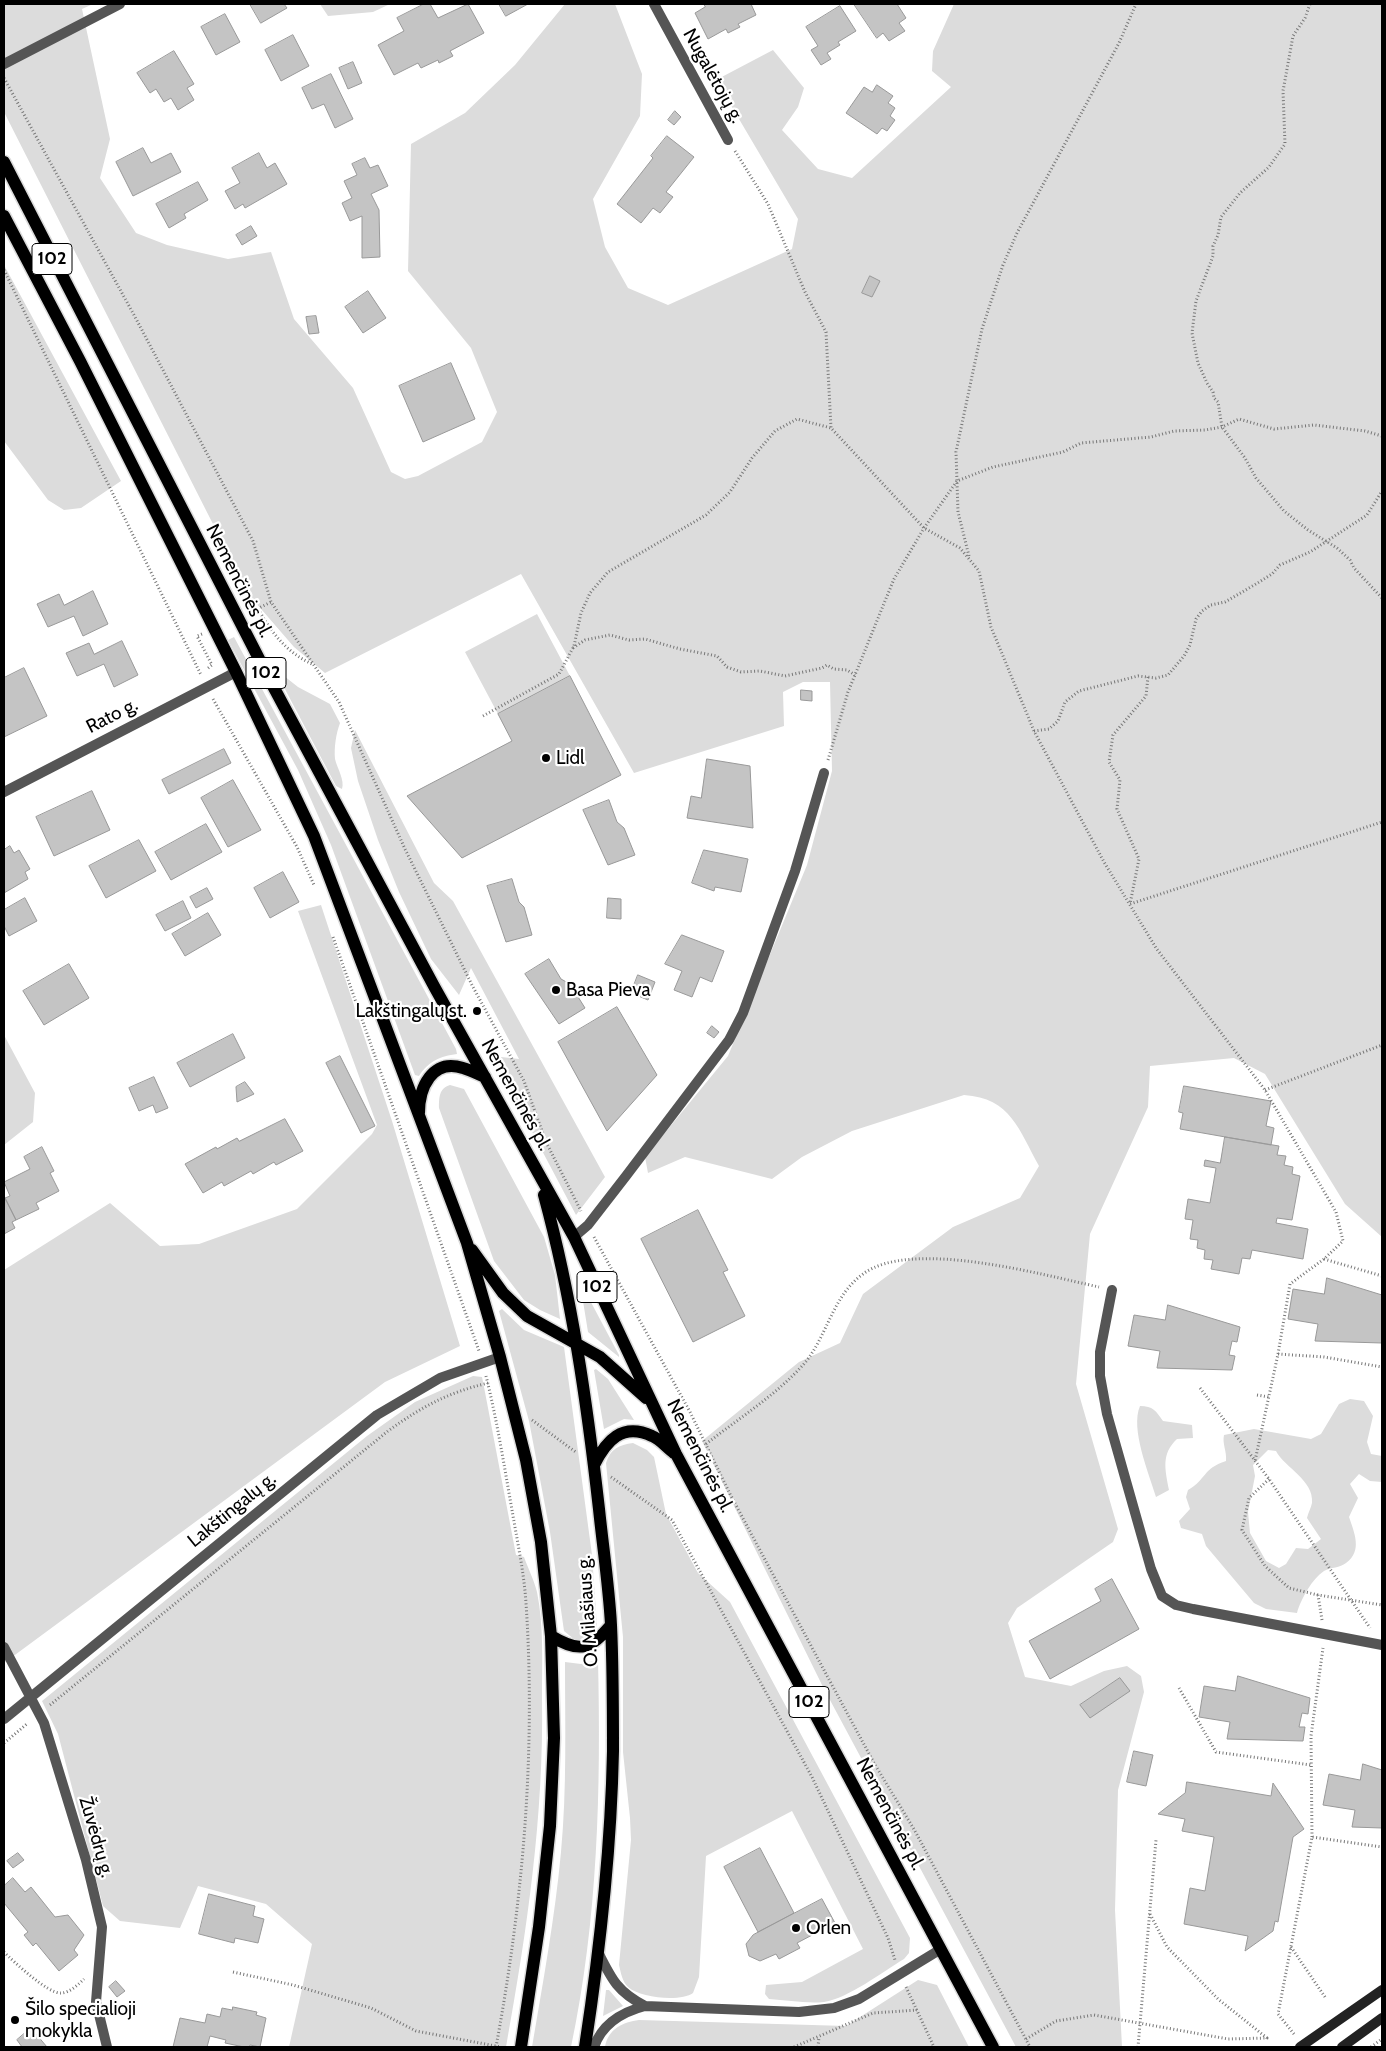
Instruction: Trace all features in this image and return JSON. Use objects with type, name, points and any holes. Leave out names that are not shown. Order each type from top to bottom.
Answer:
[{"type":"main road","name":"Nemenčinės pl.","points":[[4,162],[273,686],[574,1237],[676,1454],[993,2047]]},
{"type":"main road","name":"102","points":[[4,216],[80,361],[236,672],[314,836],[350,927],[419,1119],[467,1243],[503,1293],[527,1316],[600,1357],[650,1401]]},
{"type":"main road","points":[[419,1119],[419,1100],[422,1088],[433,1072],[446,1066],[461,1067],[485,1077]]},
{"type":"main road","name":"O. Milašiaus g.","points":[[539,1176],[560,1253],[578,1343],[594,1465],[611,1625],[613,1751],[607,1875],[599,1954],[585,2047]]},
{"type":"main road","name":"O. Milašiaus g.","points":[[467,1243],[500,1357],[526,1460],[541,1542],[551,1636],[554,1738],[550,1826],[540,1927],[520,2047]]},
{"type":"main road","points":[[594,1465],[602,1448],[612,1438],[624,1433],[652,1436],[676,1454]]},
{"type":"main road","points":[[551,1636],[567,1645],[584,1648],[598,1641],[611,1625]]},
{"type":"main road","points":[[1300,2047],[1382,1990]]},
{"type":"main road","points":[[1342,2047],[1382,2018]]},
{"type":"street","points":[[4,64],[120,4]]},
{"type":"street","name":"Nugalėtojų g.","points":[[654,4],[728,140]]},
{"type":"street","name":"Rato g.","points":[[4,792],[236,672]]},
{"type":"street","points":[[574,1237],[588,1225],[728,1040],[743,1013],[795,871],[824,773]]},
{"type":"street","points":[[1112,1290],[1100,1352],[1100,1376],[1107,1414],[1151,1569],[1162,1596],[1176,1605],[1193,1609],[1382,1645]]},
{"type":"street","name":"Lakštingalų g.","points":[[4,1719],[376,1415],[440,1378],[500,1357]]},
{"type":"street","name":"Žuvėdrų g.","points":[[4,1646],[40,1714],[86,1860],[98,1909],[102,1944],[97,1971],[96,2002],[107,2047]]},
{"type":"street","points":[[594,2047],[597,2038],[607,2025],[630,2010],[645,2006],[799,2012],[834,2008],[859,1998],[941,1950]]},
{"type":"street","points":[[599,1954],[615,1986],[628,1997],[645,2006]]},
{"type":"path","points":[[970,559],[958,512],[956,452],[982,329],[1002,265],[1119,42],[1136,4]]},
{"type":"path","points":[[1310,4],[1305,18],[1293,36],[1283,91],[1285,144],[1269,168],[1244,188],[1221,217],[1218,235],[1213,246],[1213,256],[1196,301],[1191,327],[1195,355],[1202,375],[1218,402],[1222,427],[1245,458],[1256,478],[1284,510],[1350,560],[1354,568],[1382,598]]},
{"type":"path","points":[[4,78],[134,315],[253,541],[271,602],[338,702],[405,849],[473,987],[524,1081],[546,1142],[588,1225],[874,1763],[915,1832],[1030,2047]]},
{"type":"path","points":[[728,140],[768,204],[806,292],[826,332],[831,428]]},
{"type":"path","points":[[4,270],[207,688],[297,847],[314,887]]},
{"type":"path","points":[[483,716],[559,674],[573,648],[581,613],[590,593],[608,572],[706,515],[730,492],[752,458],[775,431],[796,419],[831,428],[924,528],[960,548],[979,571],[991,627],[1034,731],[1104,862],[1156,948],[1265,1090],[1336,1212],[1343,1241],[1324,1259],[1290,1284],[1278,1354],[1255,1461]]},
{"type":"path","points":[[824,773],[855,675],[894,579],[924,528],[957,481],[993,467],[1054,454],[1081,443],[1137,439],[1174,431],[1222,427],[1239,419],[1274,429],[1314,425],[1365,431],[1382,436]]},
{"type":"path","points":[[1034,731],[1050,729],[1058,721],[1065,702],[1079,691],[1138,676],[1156,678],[1168,675],[1177,666],[1190,645],[1196,619],[1202,611],[1210,606],[1225,602],[1272,574],[1280,565],[1298,559],[1367,515],[1382,491]]},
{"type":"path","points":[[258,609],[272,633],[285,647],[300,658],[313,664]]},
{"type":"path","points":[[573,648],[585,640],[610,635],[629,640],[653,641],[680,649],[717,656],[727,667],[741,672],[760,671],[785,676],[822,668],[826,664],[834,669],[847,670],[855,675]]},
{"type":"path","points":[[1130,904],[1139,859],[1117,809],[1120,780],[1109,762],[1113,735],[1146,696],[1148,677]]},
{"type":"path","points":[[1130,904],[1382,822]]},
{"type":"path","points":[[331,930],[386,1092],[483,1362],[495,1410],[526,1601],[529,1675],[528,1775],[523,1857],[496,2047]]},
{"type":"path","points":[[1265,1090],[1382,1044]]},
{"type":"path","points":[[706,1444],[789,1378],[804,1363],[843,1294],[862,1274],[874,1267],[907,1258],[933,1258],[1015,1269],[1112,1290]]},
{"type":"path","points":[[1324,1259],[1382,1276]]},
{"type":"path","points":[[1278,1354],[1324,1357],[1382,1367]]},
{"type":"path","points":[[4,1743],[388,1431],[416,1411],[442,1396],[488,1383]]},
{"type":"path","points":[[1200,1388],[1269,1479],[1382,1645]]},
{"type":"path","points":[[1257,1395],[1269,1397]]},
{"type":"path","points":[[495,1410],[512,1405],[672,1520],[812,1777],[888,1938],[900,1974],[934,2047]]},
{"type":"path","points":[[1269,1479],[1248,1498],[1242,1530],[1265,1566],[1289,1588],[1354,1602],[1382,1605]]},
{"type":"path","points":[[1287,2024],[1278,2014],[1312,1837],[1311,1736],[1324,1634],[1318,1595]]},
{"type":"path","points":[[1180,1688],[1216,1752],[1311,1765]]},
{"type":"path","points":[[1312,1837],[1382,1847]]},
{"type":"path","points":[[1138,2047],[1156,1840]]},
{"type":"path","points":[[1026,2039],[1056,2021],[1094,2015],[1228,2039],[1267,2038],[1218,1999],[1167,1947],[1149,1912]]},
{"type":"path","points":[[1291,1946],[1325,1997]]},
{"type":"path","points":[[4,1952],[50,1990],[61,1993],[74,1988],[97,1971]]},
{"type":"path","points":[[233,1972],[293,1985],[371,2008],[416,2031],[502,2047]]},
{"type":"path","points":[[794,2047],[873,2013],[917,2010]]},
{"type":"path","points":[[818,2047],[819,2036]]},
{"type":"path","points":[[1371,2047],[1382,2039]]},
{"type":"shaded area","points":[[4,4],[93,4],[82,9],[110,139],[100,178],[136,233],[167,245],[228,259],[271,252],[294,319],[353,388],[391,472],[405,479],[418,476],[482,442],[497,412],[471,348],[408,271],[411,144],[465,113],[515,65],[565,4],[615,4],[642,74],[640,116],[593,199],[605,247],[628,288],[668,305],[792,249],[798,219],[716,80],[773,50],[804,88],[798,107],[782,130],[818,169],[852,178],[951,87],[932,71],[933,51],[954,4],[1382,4],[1382,1237],[1345,1204],[1265,1074],[1234,1058],[1150,1066],[1148,1107],[1090,1234],[1076,1384],[1118,1529],[1113,1542],[1017,1608],[1008,1623],[1025,1677],[1071,1686],[1104,1671],[1127,1666],[1141,1676],[1144,1692],[1118,1790],[1115,1910],[1122,2047],[1016,2047],[823,1687],[702,1441],[799,1362],[840,1343],[863,1294],[953,1227],[1020,1198],[1039,1166],[1019,1129],[1003,1109],[993,1102],[980,1097],[964,1095],[852,1131],[802,1157],[772,1179],[685,1157],[648,1173],[645,1157],[728,1056],[807,865],[832,771],[830,682],[803,682],[783,692],[784,726],[634,773],[521,574],[325,673],[294,647],[249,595],[4,112]]},
{"type":"shaded area","points":[[320,4],[390,4],[373,12],[328,16]]},
{"type":"shaded area","points":[[4,265],[121,481],[81,508],[64,510],[48,500],[4,441]]},
{"type":"shaded area","points":[[537,614],[570,676],[498,714],[465,652]]},
{"type":"shaded area","points":[[234,637],[456,1049],[457,1054],[435,1060],[419,1076],[415,1075],[331,845],[298,770],[228,640]]},
{"type":"shaded area","points":[[279,672],[298,687],[330,704],[340,723],[337,732],[335,759],[343,785],[342,789],[336,786],[278,676]]},
{"type":"shaded area","points":[[355,730],[434,883],[453,901],[605,1177],[576,1215],[492,1056],[519,1059],[471,968],[459,995],[431,959],[399,892],[378,840],[358,781],[351,748]]},
{"type":"shaded area","points":[[321,905],[392,1121],[460,1346],[385,1382],[4,1663],[4,1270],[110,1203],[160,1246],[199,1244],[297,1209],[372,1134],[377,1125],[298,911]]},
{"type":"shaded area","points":[[4,1035],[35,1093],[33,1122],[4,1145]]},
{"type":"shaded area","points":[[450,1085],[464,1089],[544,1237],[555,1275],[560,1319],[524,1300],[494,1261],[439,1108],[442,1091],[446,1086]]},
{"type":"shaded area","points":[[585,1291],[619,1357],[588,1332],[582,1295],[582,1292]]},
{"type":"shaded area","points":[[502,1309],[524,1330],[564,1347],[592,1555],[597,1627],[588,1639],[575,1640],[564,1631],[550,1532],[529,1421],[499,1311]]},
{"type":"shaded area","points":[[596,1369],[608,1379],[634,1420],[624,1419],[604,1429],[594,1370]]},
{"type":"shaded area","points":[[473,1376],[482,1377],[516,1555],[524,1557],[534,1583],[537,1592],[542,1632],[542,1742],[537,1830],[521,1960],[506,2047],[289,2047],[312,1944],[266,1904],[198,1886],[180,1928],[120,1921],[103,1906],[58,1734],[42,1701],[367,1436],[415,1402]]},
{"type":"shaded area","points":[[1350,1399],[1364,1401],[1373,1416],[1367,1442],[1371,1454],[1382,1456],[1382,1482],[1370,1481],[1359,1474],[1350,1484],[1358,1498],[1349,1517],[1356,1541],[1356,1547],[1351,1558],[1344,1565],[1324,1571],[1315,1579],[1301,1602],[1297,1613],[1266,1609],[1254,1603],[1206,1546],[1202,1534],[1181,1528],[1179,1521],[1190,1509],[1186,1497],[1188,1490],[1199,1482],[1213,1467],[1226,1461],[1224,1435],[1254,1429],[1311,1439],[1321,1434],[1339,1404]],"holes":[[[1268,1450],[1276,1451],[1304,1481],[1308,1488],[1312,1503],[1307,1518],[1321,1539],[1308,1549],[1296,1548],[1286,1564],[1279,1568],[1266,1561],[1250,1533],[1248,1512],[1255,1476],[1253,1465]]]},
{"type":"shaded area","points":[[1140,1406],[1154,1410],[1163,1421],[1192,1425],[1193,1438],[1177,1439],[1168,1450],[1166,1469],[1169,1490],[1156,1497],[1139,1439],[1137,1427]]},
{"type":"shaded area","points":[[633,1443],[647,1450],[654,1457],[666,1514],[698,1573],[730,1602],[910,1938],[909,1953],[904,1959],[865,1984],[834,2000],[804,2002],[769,1999],[765,1994],[766,1985],[802,1982],[863,1949],[792,1811],[706,1856],[699,1977],[693,1993],[687,1996],[670,1998],[642,1994],[628,1987],[622,1977],[619,1965],[631,1840],[623,1752],[623,1637],[606,1463],[610,1454],[616,1448]]},
{"type":"shaded area","points":[[598,1660],[599,1757],[596,1854],[587,1951],[580,1999],[571,2047],[532,2047],[552,1925],[561,1852],[565,1781],[565,1662],[581,1664]]},
{"type":"shaded area","points":[[918,1980],[937,1985],[969,2047],[605,2047],[609,2035],[613,2031],[622,2025],[639,2020],[846,2026]]},
{"type":"shaded area","points":[[606,1990],[609,1990],[623,2006],[603,2016]]},
{"type":"building","points":[[250,4],[284,4],[287,8],[261,23]]},
{"type":"building","points":[[424,4],[430,4],[438,18],[468,4],[484,33],[450,51],[453,56],[439,63],[438,60],[421,68],[418,63],[394,75],[378,45],[404,31],[397,18]]},
{"type":"building","points":[[499,4],[528,4],[506,16]]},
{"type":"building","points":[[704,4],[751,4],[756,15],[738,24],[740,27],[728,33],[726,29],[708,39],[695,13],[705,7]]},
{"type":"building","points":[[854,4],[897,4],[906,18],[899,23],[905,31],[889,41],[883,33],[877,38]]},
{"type":"building","points":[[840,6],[856,31],[838,42],[840,45],[827,53],[831,59],[821,65],[811,50],[818,46],[806,27]]},
{"type":"building","points":[[225,14],[240,42],[216,55],[201,27]]},
{"type":"building","points":[[293,35],[309,66],[281,81],[265,50]]},
{"type":"building","points":[[174,51],[194,84],[187,88],[194,100],[178,110],[171,98],[164,102],[156,89],[150,93],[137,73]]},
{"type":"building","points":[[353,62],[362,83],[348,89],[339,68]]},
{"type":"building","points":[[331,74],[353,119],[335,128],[324,104],[312,109],[302,88]]},
{"type":"building","points":[[877,85],[893,96],[888,103],[895,108],[890,116],[895,120],[887,131],[882,128],[877,134],[846,113],[864,87],[872,92]]},
{"type":"building","points":[[675,111],[681,117],[674,125],[668,120]]},
{"type":"building","points":[[667,136],[694,157],[666,192],[673,197],[660,213],[653,208],[641,223],[617,204],[653,158],[651,156]]},
{"type":"building","points":[[143,148],[151,163],[171,153],[181,172],[133,196],[116,162]]},
{"type":"building","points":[[259,153],[267,168],[275,163],[287,184],[245,208],[243,204],[235,209],[225,191],[240,183],[232,168]]},
{"type":"building","points":[[365,158],[370,168],[378,165],[388,186],[371,194],[379,210],[380,257],[362,258],[362,216],[350,221],[342,203],[352,198],[344,181],[357,175],[352,164]]},
{"type":"building","points":[[198,182],[208,200],[184,214],[186,218],[169,228],[156,204]]},
{"type":"building","points":[[251,226],[257,236],[242,245],[236,235]]},
{"type":"building","points":[[870,276],[880,281],[872,297],[862,293]]},
{"type":"building","points":[[368,291],[386,318],[363,333],[345,307]]},
{"type":"building","points":[[316,316],[319,333],[309,334],[306,317]]},
{"type":"building","points":[[451,363],[475,419],[423,442],[399,386]]},
{"type":"building","points":[[93,591],[108,624],[83,636],[74,616],[48,627],[37,604],[59,594],[64,605]]},
{"type":"building","points":[[122,641],[138,675],[114,687],[104,664],[77,676],[66,653],[89,643],[94,654]]},
{"type":"building","points":[[24,668],[47,716],[4,737],[4,678]]},
{"type":"building","name":"Lidl","points":[[570,676],[621,775],[462,858],[407,796],[512,741],[498,714]]},
{"type":"building","points":[[801,690],[812,691],[812,701],[801,700]]},
{"type":"building","points":[[224,749],[231,763],[169,794],[162,780]]},
{"type":"building","points":[[707,759],[750,766],[753,828],[687,818],[691,796],[701,798]]},
{"type":"building","points":[[233,780],[261,830],[228,847],[201,798]]},
{"type":"building","points":[[92,791],[110,830],[54,856],[36,817]]},
{"type":"building","points":[[609,800],[617,822],[624,828],[635,855],[608,865],[583,810]]},
{"type":"building","points":[[206,824],[222,852],[171,880],[155,852]]},
{"type":"building","points":[[139,840],[156,871],[106,898],[89,866]]},
{"type":"building","points":[[10,846],[14,853],[19,850],[30,869],[25,872],[28,879],[4,893],[4,850]]},
{"type":"building","points":[[704,850],[748,859],[741,892],[715,887],[714,891],[692,883]]},
{"type":"building","points":[[283,872],[299,902],[270,918],[254,888]]},
{"type":"building","points":[[512,879],[519,902],[524,907],[532,935],[506,942],[487,886]]},
{"type":"building","points":[[207,888],[213,899],[196,908],[190,897]]},
{"type":"building","points":[[25,898],[37,921],[9,936],[4,926],[4,910]]},
{"type":"building","points":[[608,898],[621,899],[621,919],[607,918]]},
{"type":"building","points":[[183,901],[191,918],[165,931],[156,915]]},
{"type":"building","points":[[208,913],[221,935],[185,956],[172,934]]},
{"type":"building","points":[[682,935],[724,951],[712,982],[700,977],[692,997],[674,990],[682,971],[665,964]]},
{"type":"building","points":[[549,959],[561,979],[570,984],[585,1008],[559,1024],[525,974]]},
{"type":"building","points":[[69,964],[89,998],[44,1025],[23,991]]},
{"type":"building","points":[[638,975],[655,982],[648,1000],[631,993]]},
{"type":"building","points":[[617,1007],[657,1075],[607,1131],[558,1042]]},
{"type":"building","points":[[712,1026],[719,1032],[714,1038],[707,1033]]},
{"type":"building","points":[[233,1034],[245,1058],[190,1087],[177,1063]]},
{"type":"building","points":[[340,1056],[375,1126],[361,1133],[326,1063]]},
{"type":"building","points":[[154,1077],[168,1108],[156,1113],[153,1105],[139,1111],[129,1088]]},
{"type":"building","points":[[245,1082],[254,1094],[237,1102],[236,1087]]},
{"type":"building","points":[[1184,1086],[1271,1101],[1266,1126],[1274,1128],[1271,1145],[1180,1129],[1183,1113],[1179,1112]]},
{"type":"building","points":[[285,1119],[303,1151],[276,1165],[274,1162],[253,1174],[251,1171],[224,1186],[222,1182],[203,1193],[185,1164],[216,1147],[217,1149],[237,1138],[239,1141]]},
{"type":"building","points":[[1225,1137],[1279,1146],[1277,1155],[1286,1156],[1284,1165],[1293,1167],[1292,1174],[1300,1176],[1292,1220],[1277,1218],[1276,1223],[1308,1229],[1303,1259],[1252,1250],[1250,1259],[1242,1258],[1239,1274],[1211,1269],[1213,1260],[1204,1259],[1205,1250],[1197,1248],[1198,1240],[1190,1239],[1193,1220],[1185,1219],[1188,1199],[1210,1203],[1216,1168],[1204,1166],[1205,1160],[1220,1163]]},
{"type":"building","points":[[42,1147],[54,1171],[50,1173],[59,1191],[36,1203],[39,1209],[16,1220],[5,1198],[10,1196],[4,1182],[30,1169],[24,1157]]},
{"type":"building","points":[[5,1198],[16,1220],[12,1222],[15,1228],[4,1234]]},
{"type":"building","points":[[698,1210],[728,1270],[723,1272],[745,1316],[693,1342],[641,1239]]},
{"type":"building","points":[[1327,1278],[1382,1295],[1382,1343],[1315,1341],[1318,1324],[1288,1319],[1293,1289],[1324,1294]]},
{"type":"building","points":[[1168,1305],[1240,1327],[1237,1342],[1232,1341],[1229,1355],[1235,1356],[1232,1370],[1157,1368],[1160,1351],[1128,1346],[1134,1315],[1165,1320]]},
{"type":"building","points":[[1112,1579],[1139,1629],[1050,1679],[1029,1641],[1101,1601],[1095,1589]]},
{"type":"building","points":[[1238,1676],[1310,1698],[1308,1714],[1302,1713],[1299,1727],[1305,1727],[1303,1741],[1227,1739],[1230,1722],[1199,1717],[1204,1686],[1235,1691]]},
{"type":"building","points":[[1120,1678],[1130,1691],[1090,1718],[1080,1705]]},
{"type":"building","points":[[1134,1751],[1153,1755],[1146,1786],[1127,1782]]},
{"type":"building","points":[[1363,1764],[1382,1770],[1382,1828],[1352,1827],[1355,1810],[1323,1805],[1329,1774],[1360,1780]]},
{"type":"building","points":[[1187,1782],[1271,1796],[1273,1783],[1304,1829],[1293,1837],[1278,1922],[1275,1921],[1273,1931],[1245,1951],[1248,1936],[1184,1924],[1190,1888],[1205,1891],[1214,1837],[1182,1831],[1185,1819],[1158,1814],[1185,1793]]},
{"type":"building","points":[[760,1848],[794,1913],[758,1932],[724,1867]]},
{"type":"building","points":[[18,1853],[24,1860],[13,1868],[7,1861]]},
{"type":"building","points":[[13,1878],[25,1892],[31,1887],[55,1917],[68,1915],[84,1935],[74,1950],[78,1955],[59,1971],[36,1943],[33,1946],[24,1935],[28,1932],[4,1903],[4,1886]]},
{"type":"building","points":[[209,1894],[255,1906],[253,1916],[264,1919],[258,1943],[235,1938],[234,1943],[199,1934]]},
{"type":"building","name":"Orlen","points":[[822,1899],[835,1923],[797,1943],[800,1948],[779,1959],[776,1954],[760,1961],[749,1956],[746,1944],[753,1935]]},
{"type":"building","points":[[116,1981],[125,1991],[117,1997],[109,1987]]},
{"type":"building","points":[[233,2007],[257,2012],[256,2015],[266,2018],[260,2047],[250,2045],[249,2047],[244,2047],[225,2043],[226,2040],[210,2036],[207,2047],[173,2047],[180,2018],[205,2023],[207,2014],[220,2017],[222,2008],[232,2010]]},
{"type":"building","points":[[31,2028],[47,2047],[22,2047],[17,2040]]},
{"type":"place","name":"Lidl","points":[[546,758]]},
{"type":"place","name":"Basa Pieva","points":[[556,990]]},
{"type":"place","name":"Lakštingalų st.","points":[[477,1011]]},
{"type":"place","name":"Orlen","points":[[796,1928]]},
{"type":"place","name":"Šilo specialioji mokykla","points":[[15,2020]]}]
